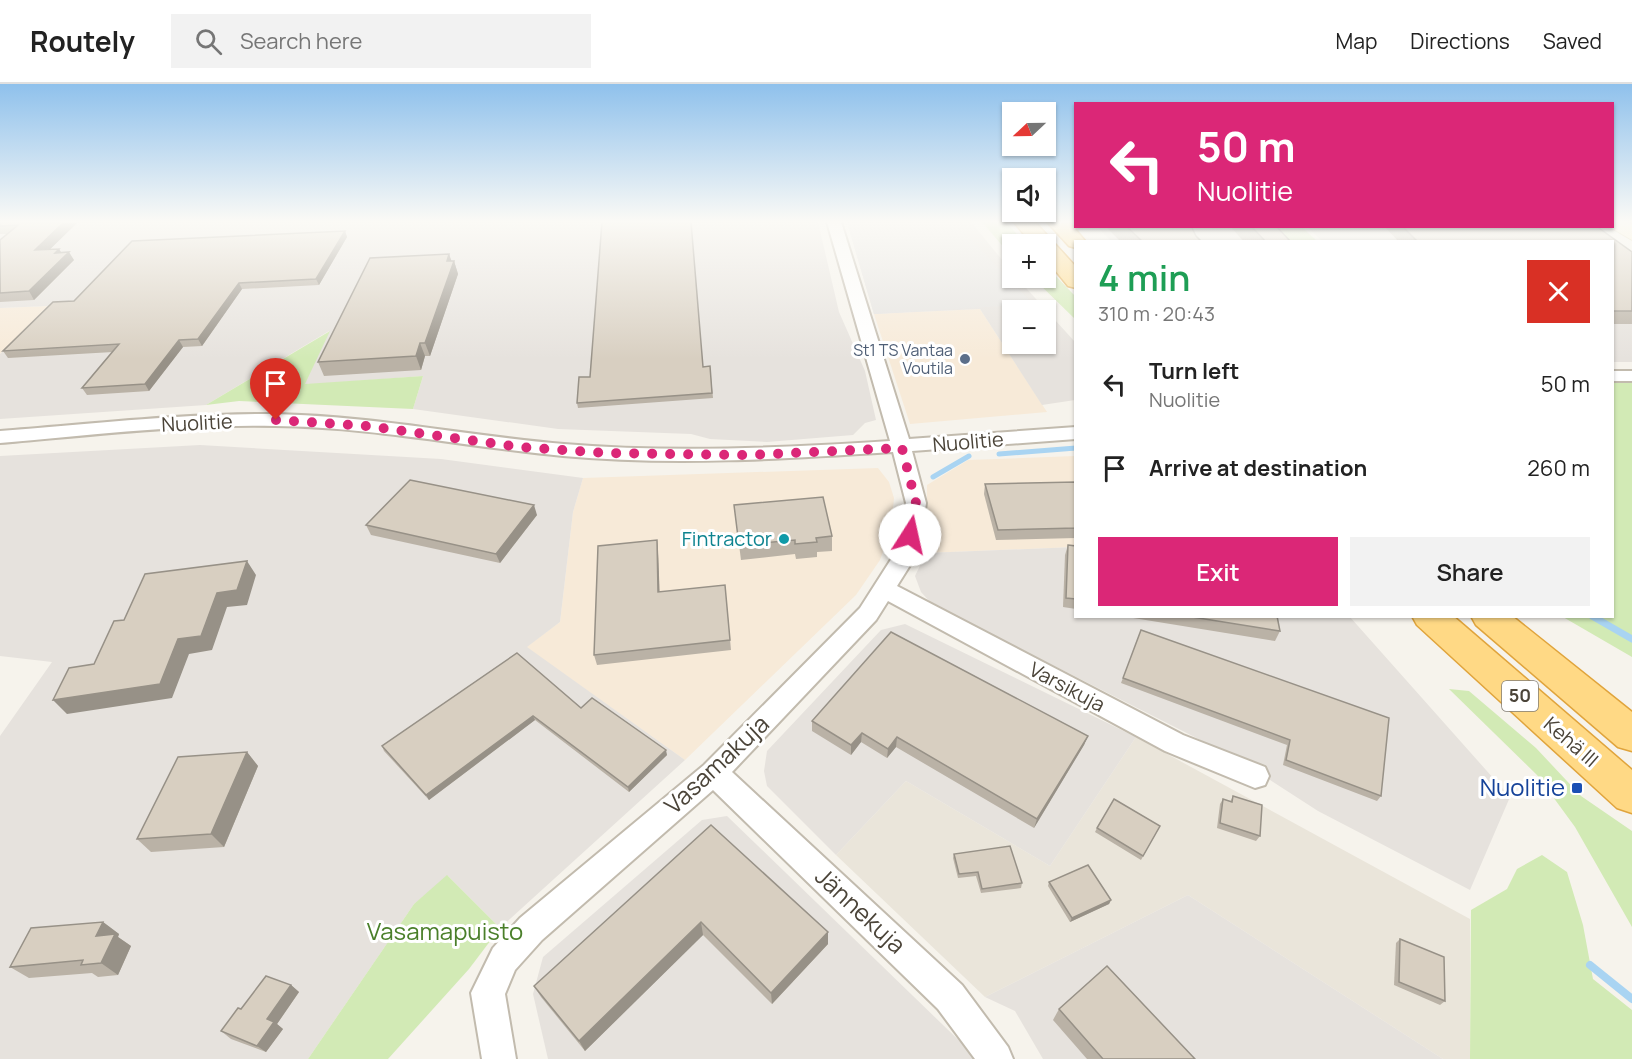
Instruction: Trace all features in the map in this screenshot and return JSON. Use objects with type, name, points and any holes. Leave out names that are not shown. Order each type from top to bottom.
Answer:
[{"type":"highway","points":[[1064,268],[1074,279]]},
{"type":"highway","name":"Kehä III","points":[[1431,618],[1632,795]]},
{"type":"highway","name":"50","points":[[1490,618],[1632,735]]},
{"type":"street","name":"Vasamakuja","points":[[499,1059],[488,993],[504,959],[531,930],[714,773],[868,614],[908,551],[916,503],[902,448],[848,268]]},
{"type":"street","points":[[1614,376],[1632,376]]},
{"type":"street","name":"Nuolitie","points":[[0,437],[276,420],[367,426],[519,447],[605,453],[748,455],[902,448],[1074,433]]},
{"type":"street","name":"Varsikuja","points":[[884,589],[1174,743],[1255,776]]},
{"type":"street","name":"Jännekuja","points":[[714,773],[950,997],[996,1059]]},
{"type":"shaded area","points":[[0,268],[829,268],[839,312],[865,371],[876,420],[865,423],[853,435],[767,442],[710,439],[691,434],[558,429],[413,409],[423,376],[304,385],[329,331],[206,405],[0,419],[0,354],[48,306],[0,308]]},
{"type":"shaded area","points":[[860,268],[1002,268],[1002,288],[1026,288],[1037,300],[1002,300],[1002,343],[980,309],[874,314]]},
{"type":"shaded area","points":[[860,268],[998,268],[1002,272],[1002,288],[1018,288],[1029,300],[1002,300],[1002,306],[874,314]]},
{"type":"shaded area","points":[[1614,268],[1632,268],[1632,362],[1614,362]]},
{"type":"shaded area","points":[[49,306],[0,354],[0,308]]},
{"type":"shaded area","points":[[980,309],[1002,343],[1002,354],[1009,354],[1047,412],[910,424],[874,314]]},
{"type":"shaded area","points":[[1056,321],[1074,341],[1074,400],[1042,405],[1009,354],[1056,354]]},
{"type":"shaded area","points":[[200,445],[441,459],[583,478],[573,512],[560,622],[527,647],[685,760],[500,928],[448,876],[414,904],[308,1059],[0,1059],[0,736],[52,662],[0,656],[0,456]]},
{"type":"shaded area","points":[[1074,456],[1074,547],[926,553],[927,485],[968,460]]},
{"type":"shaded area","points":[[878,468],[889,482],[894,498],[891,529],[880,560],[856,595],[685,760],[526,647],[560,622],[573,512],[583,478]]},
{"type":"shaded area","points":[[1074,547],[1074,618],[1351,618],[1510,797],[1470,890],[1318,811],[1236,758],[932,604],[921,592],[915,576],[926,553]]},
{"type":"shaded area","points":[[905,624],[1136,737],[1050,866],[906,781],[836,855],[767,786],[764,771],[767,751],[881,630]]},
{"type":"shaded area","points":[[1136,737],[1470,919],[1470,1059],[1443,1059],[1188,895],[985,997],[836,855],[906,781],[1050,866]]},
{"type":"shaded area","points":[[727,816],[973,1054],[975,1059],[548,1059],[533,994],[543,957],[702,820]]},
{"type":"shaded area","points":[[1188,895],[1443,1059],[1043,1059],[1015,1011],[985,997]]},
{"type":"green space","points":[[1056,276],[1074,295],[1074,318],[1056,300],[1043,288],[1056,288]]},
{"type":"green space","points":[[330,331],[305,384],[423,376],[413,409],[239,401],[206,405]]},
{"type":"green space","points":[[1632,382],[1632,657],[1565,618],[1614,618],[1614,383]]},
{"type":"green space","points":[[1449,689],[1469,691],[1536,748],[1581,796],[1632,831],[1632,927],[1575,827],[1537,775]]},
{"type":"green space","points":[[1542,855],[1567,872],[1583,925],[1593,979],[1632,1010],[1632,1059],[1470,1059],[1471,910],[1507,889],[1517,869]]},
{"type":"green space","name":"Vasamapuisto","points":[[447,875],[500,928],[469,969],[388,1059],[308,1059],[414,904]]},
{"type":"building","points":[[0,268],[53,268],[29,291],[0,293]]},
{"type":"building","points":[[106,268],[323,268],[316,279],[239,283],[198,339],[179,340],[145,384],[82,388],[119,344],[3,351],[53,302],[74,301]]},
{"type":"building","points":[[365,268],[452,268],[425,343],[420,343],[416,356],[318,362]]},
{"type":"building","points":[[598,268],[695,268],[703,367],[710,366],[712,393],[577,403],[579,377],[590,377]]},
{"type":"building","points":[[1614,268],[1632,268],[1632,311],[1614,311]]},
{"type":"building","points":[[410,480],[534,505],[496,554],[366,525]]},
{"type":"building","points":[[1074,482],[1074,528],[998,530],[985,484]]},
{"type":"building","name":"Fintractor","points":[[823,497],[832,536],[816,538],[817,542],[795,544],[795,540],[739,545],[734,505]]},
{"type":"building","points":[[657,540],[658,592],[725,585],[730,640],[594,655],[598,546]]},
{"type":"building","points":[[1068,545],[1074,546],[1074,599],[1066,598]]},
{"type":"building","points":[[247,561],[237,590],[217,593],[201,636],[178,639],[160,684],[53,700],[69,668],[94,664],[114,621],[124,620],[145,574]]},
{"type":"building","points":[[1199,618],[1277,618],[1280,631]]},
{"type":"building","points":[[1141,630],[1389,718],[1381,796],[1286,760],[1290,740],[1123,678]]},
{"type":"building","points":[[891,632],[1088,736],[1037,819],[897,737],[888,749],[862,733],[851,745],[812,721]]},
{"type":"building","points":[[517,653],[581,708],[592,698],[666,750],[628,787],[533,716],[426,795],[382,746]]},
{"type":"building","points":[[247,752],[211,834],[137,839],[178,757]]},
{"type":"building","points":[[1233,796],[1262,805],[1260,836],[1220,823],[1223,799],[1232,802]]},
{"type":"building","points":[[1114,799],[1160,826],[1143,856],[1097,828]]},
{"type":"building","points":[[711,825],[828,932],[771,993],[701,922],[579,1041],[534,986]]},
{"type":"building","points":[[1010,846],[1022,883],[982,889],[978,872],[959,874],[954,854]]},
{"type":"building","points":[[1088,865],[1111,900],[1072,918],[1049,882]]},
{"type":"building","points":[[103,922],[96,936],[115,934],[101,963],[81,965],[83,960],[10,967],[31,928]]},
{"type":"building","points":[[1400,939],[1444,957],[1445,1001],[1399,982]]},
{"type":"building","points":[[1107,966],[1195,1059],[1103,1059],[1059,1009]]},
{"type":"building","points":[[266,976],[291,985],[267,1019],[274,1022],[257,1046],[221,1031],[238,1008],[241,1009]]},
{"type":"waterway","points":[[999,454],[1074,448]]},
{"type":"waterway","points":[[933,477],[969,456]]},
{"type":"waterway","points":[[1595,618],[1632,639]]},
{"type":"waterway","points":[[1590,965],[1632,999]]},
{"type":"place","name":"St1 TS Vantaa Voutila","points":[[965,359]]},
{"type":"place","name":"Fintractor","points":[[784,539]]},
{"type":"place","name":"Nuolitie","points":[[1577,788]]},
{"type":"route","points":[[276,420],[367,426],[519,447],[605,453],[748,455],[902,448],[916,503],[910,535]]}]
